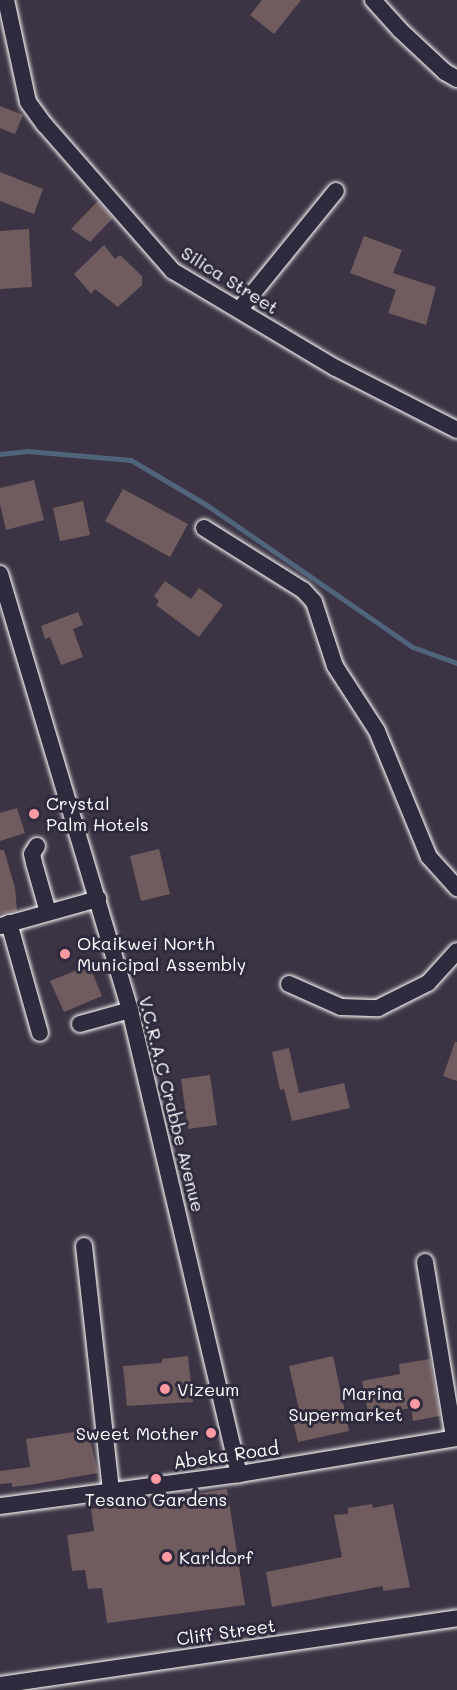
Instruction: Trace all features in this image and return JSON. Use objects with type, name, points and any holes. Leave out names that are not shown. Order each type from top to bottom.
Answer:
[{"type":"street","name":"Silica Street","points":[[6,0],[28,102],[45,125],[173,271],[336,368],[457,430]]},
{"type":"street","points":[[373,0],[400,30],[446,72],[457,78]]},
{"type":"street","points":[[240,309],[336,191]]},
{"type":"street","points":[[204,528],[303,590],[314,602],[335,666],[377,731],[429,856],[457,888]]},
{"type":"street","name":"V.C.R.A.C Crabbe Avenue","points":[[0,574],[130,1010],[240,1474]]},
{"type":"street","points":[[38,846],[32,854],[33,863],[48,912]]},
{"type":"street","points":[[40,1032],[5,925],[98,899]]},
{"type":"street","points":[[289,984],[341,1007],[378,1008],[428,983],[457,951]]},
{"type":"street","points":[[80,1023],[130,1010]]},
{"type":"street","points":[[84,1246],[111,1490]]},
{"type":"street","points":[[425,1262],[455,1438]]},
{"type":"street","name":"Abeka Road","points":[[0,1506],[240,1474],[455,1438]]},
{"type":"street","name":"Cliff Street","points":[[0,1685],[457,1618]]},
{"type":"building","points":[[262,0],[301,0],[274,34],[250,15]]},
{"type":"building","points":[[0,106],[23,115],[15,134],[0,128]]},
{"type":"building","points":[[0,172],[43,189],[34,214],[0,201]]},
{"type":"building","points":[[98,201],[113,218],[90,242],[71,229]]},
{"type":"building","points":[[29,229],[32,287],[0,289],[0,231]]},
{"type":"building","points":[[364,236],[402,250],[393,273],[436,287],[426,325],[388,313],[396,290],[350,273]]},
{"type":"building","points":[[104,245],[115,259],[120,255],[142,276],[142,285],[118,307],[95,289],[91,294],[74,274]]},
{"type":"building","points":[[34,480],[44,520],[6,530],[0,504],[0,488]]},
{"type":"building","points":[[123,489],[188,524],[170,557],[105,521]]},
{"type":"building","points":[[83,501],[90,535],[60,541],[53,508]]},
{"type":"building","points":[[165,581],[191,599],[199,588],[223,605],[199,637],[156,605],[159,601],[154,596]]},
{"type":"building","points":[[78,612],[83,625],[73,629],[83,657],[61,665],[50,637],[45,639],[41,626]]},
{"type":"building","points":[[17,808],[25,833],[0,841],[0,813]]},
{"type":"building","points":[[159,849],[170,894],[141,901],[130,856]]},
{"type":"building","points":[[0,850],[4,850],[15,888],[17,911],[0,914]]},
{"type":"building","points":[[89,965],[102,996],[64,1012],[50,981]]},
{"type":"building","points":[[455,1042],[457,1042],[457,1081],[443,1076]]},
{"type":"building","points":[[289,1048],[299,1093],[344,1083],[350,1108],[292,1121],[284,1089],[280,1090],[272,1052]]},
{"type":"building","points":[[210,1075],[217,1125],[188,1129],[181,1079]]},
{"type":"building","points":[[188,1356],[193,1402],[127,1406],[123,1366],[162,1363],[162,1359]]},
{"type":"building","points":[[333,1356],[349,1431],[298,1442],[292,1416],[300,1414],[289,1366]]},
{"type":"building","points":[[430,1359],[440,1416],[413,1421],[411,1408],[369,1416],[362,1381],[400,1374],[399,1364]]},
{"type":"building","points":[[88,1430],[98,1473],[12,1487],[12,1483],[0,1484],[0,1471],[30,1467],[26,1439]]},
{"type":"building","name":"Karldorf","points":[[227,1489],[245,1605],[107,1623],[102,1588],[88,1589],[85,1570],[72,1571],[67,1535],[94,1531],[91,1509]]},
{"type":"building","points":[[372,1504],[373,1508],[393,1504],[410,1587],[383,1591],[383,1586],[272,1607],[266,1572],[342,1557],[334,1515],[348,1514],[348,1508]]},
{"type":"waterway","points":[[0,454],[28,451],[131,460],[207,505],[413,647],[457,663]]},
{"type":"place","name":"Crystal Palm Hotels","points":[[34,814]]},
{"type":"place","name":"Okaikwei North Municipal Assembly","points":[[65,954]]},
{"type":"place","name":"Vizeum","points":[[165,1389]]},
{"type":"place","name":"Marina Supermarket","points":[[415,1404]]},
{"type":"place","name":"Sweet Mother","points":[[211,1433]]},
{"type":"place","name":"Tesano Gardens","points":[[156,1479]]},
{"type":"place","name":"Karldorf","points":[[167,1557]]}]
